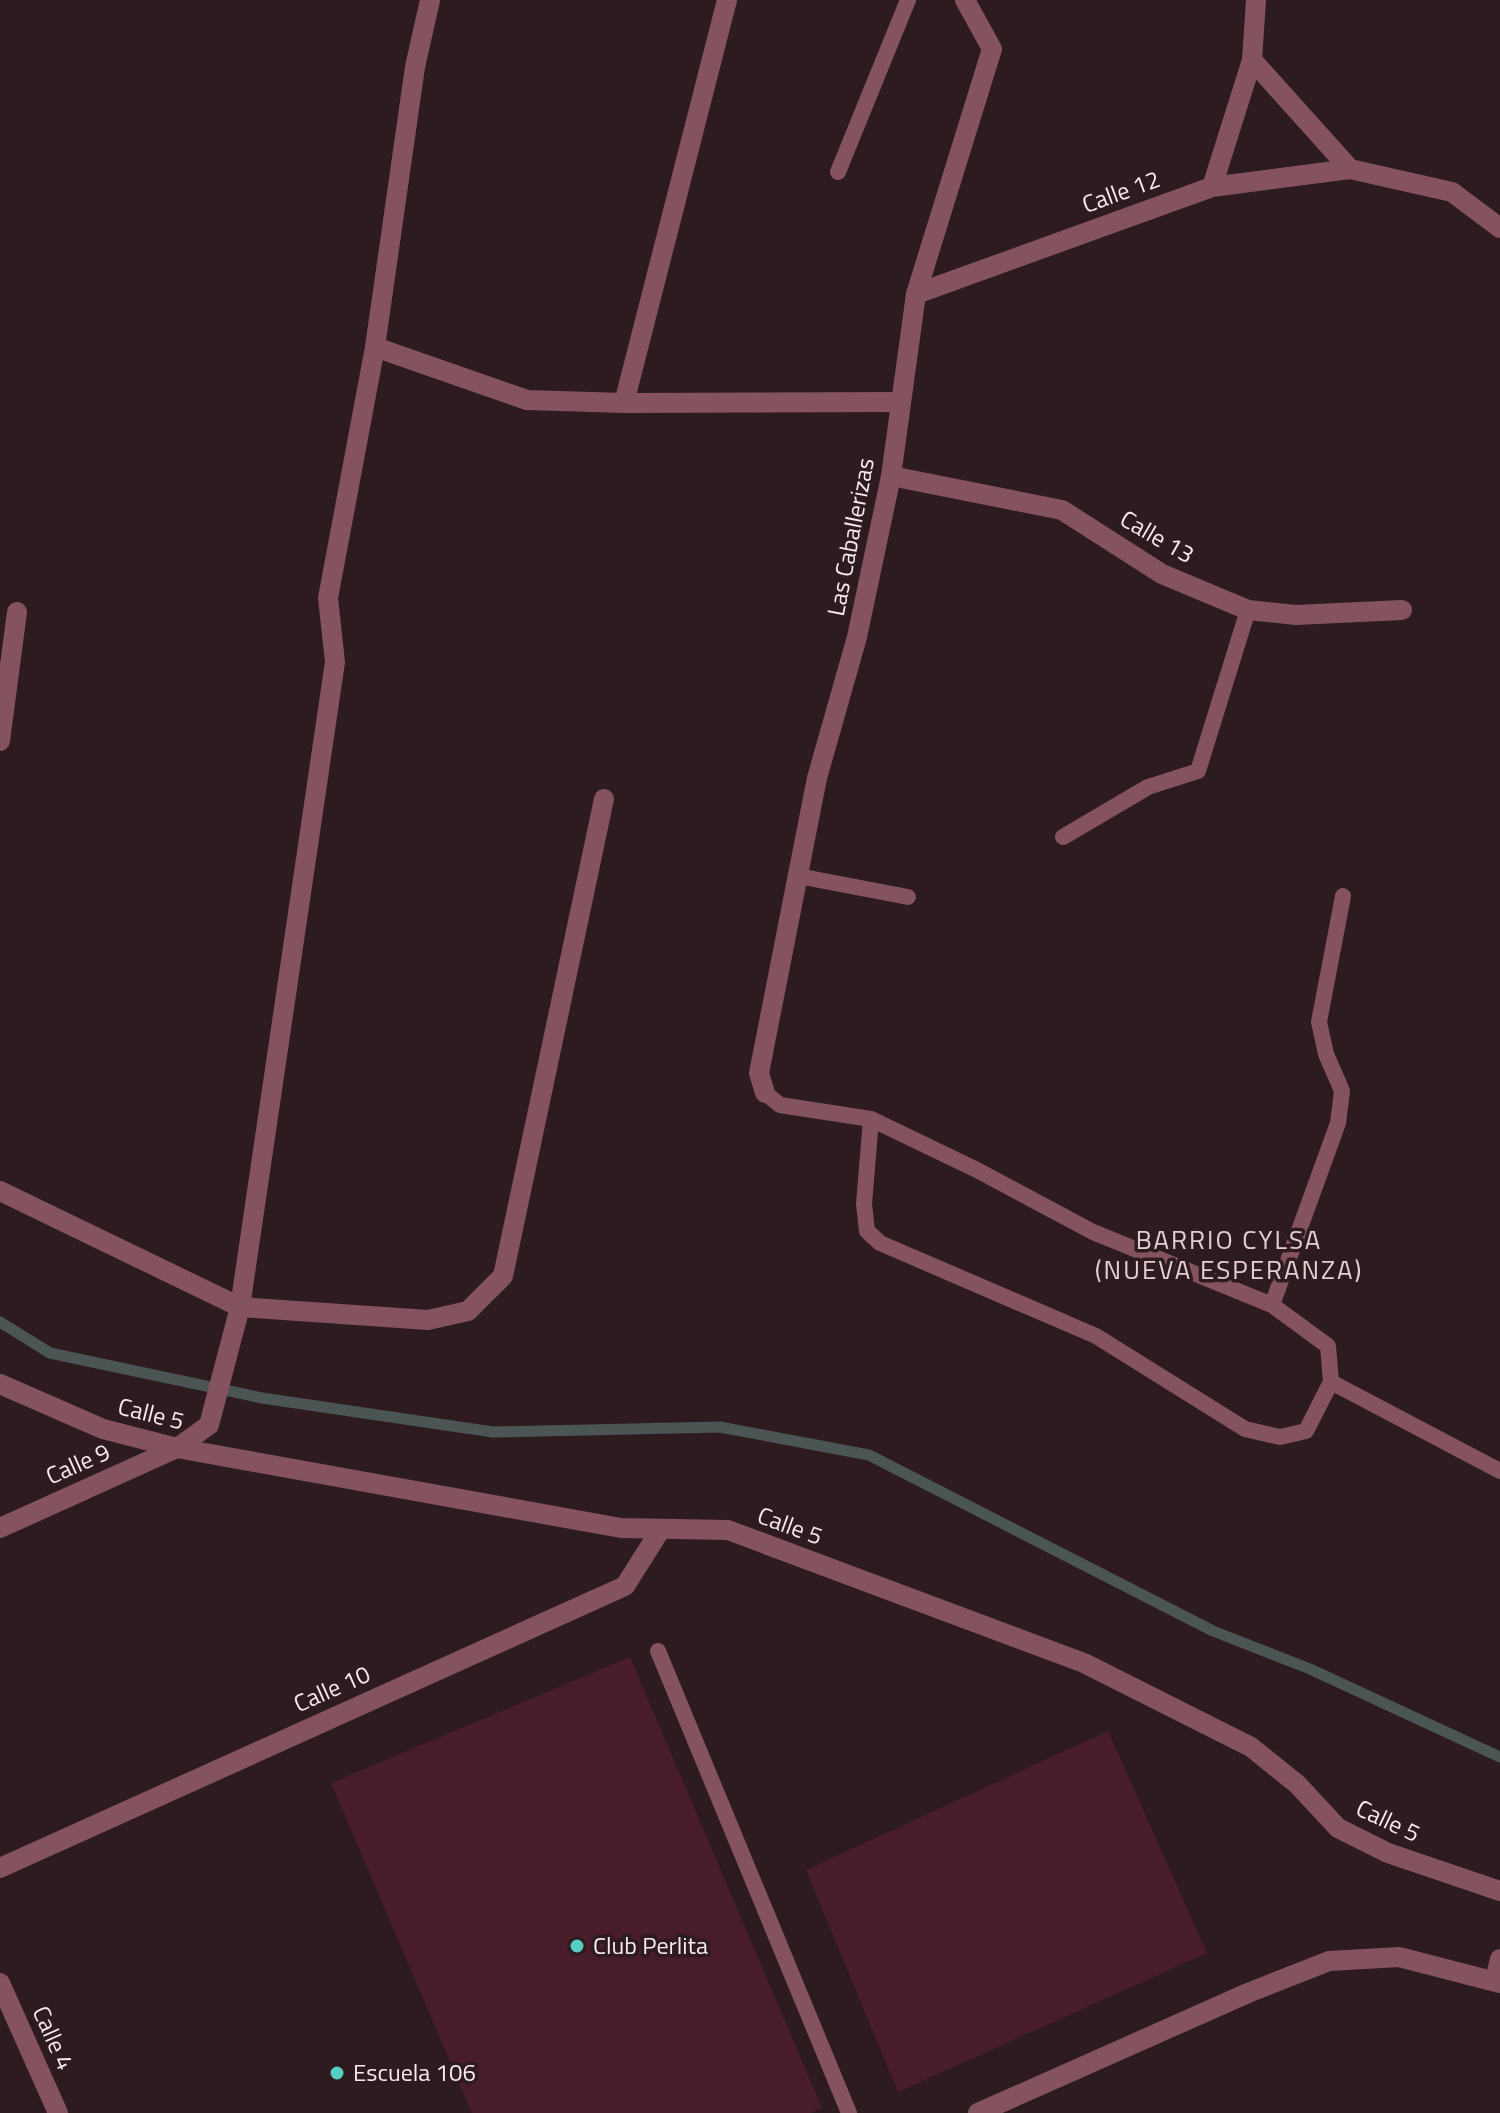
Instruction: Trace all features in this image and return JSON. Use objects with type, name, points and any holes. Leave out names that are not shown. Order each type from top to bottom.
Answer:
[{"type":"street","name":"Calle 9","points":[[0,1528],[177,1448],[209,1425],[240,1307],[335,662],[328,598],[375,347],[415,67],[430,0]]},
{"type":"street","points":[[624,403],[727,0]]},
{"type":"street","name":"Las Caballerizas","points":[[765,1093],[759,1073],[817,778],[857,637],[891,476],[916,294],[992,49],[965,0]]},
{"type":"street","points":[[1212,187],[1252,60],[1256,0]]},
{"type":"street","points":[[1252,60],[1350,169],[1452,192],[1500,228]]},
{"type":"street","name":"Calle 12","points":[[916,294],[1212,187],[1350,169]]},
{"type":"street","points":[[375,347],[527,400],[624,403],[900,402]]},
{"type":"street","name":"Calle 13","points":[[891,476],[1062,510],[1162,574],[1248,610],[1296,615],[1402,610]]},
{"type":"street","points":[[0,741],[17,612]]},
{"type":"street","points":[[0,1191],[240,1307],[428,1320],[468,1311],[503,1276],[604,799]]},
{"type":"street","name":"Calle 5","points":[[0,1384],[103,1429],[177,1448],[621,1528],[728,1530],[1084,1663],[1251,1747],[1297,1784],[1338,1828],[1388,1853],[1500,1891]]},
{"type":"street","name":"Calle 10","points":[[0,1868],[625,1586],[661,1529]]},
{"type":"street","points":[[978,2113],[1248,1993],[1329,1961],[1399,1957],[1497,1982],[1500,1959]]},
{"type":"street","name":"Calle 4","points":[[0,1983],[58,2113]]},
{"type":"lane","points":[[838,172],[908,0]]},
{"type":"lane","points":[[1063,837],[1148,787],[1198,771],[1248,610]]},
{"type":"lane","points":[[798,876],[908,897]]},
{"type":"lane","points":[[1272,1305],[1338,1123],[1342,1091],[1326,1054],[1319,1022],[1343,896]]},
{"type":"lane","points":[[765,1093],[780,1105],[871,1119],[977,1170],[1093,1232],[1272,1305],[1328,1346],[1331,1382],[1306,1431],[1280,1437],[1245,1429],[1096,1336],[880,1243],[867,1231],[864,1204],[871,1119]]},
{"type":"lane","points":[[1331,1382],[1500,1471]]},
{"type":"lane","points":[[658,1651],[849,2113]]},
{"type":"shaded area","name":"Club Perlita","points":[[630,1657],[822,2108],[811,2113],[472,2113],[331,1783]]},
{"type":"shaded area","points":[[1108,1731],[1207,1953],[898,2092],[806,1870]]},
{"type":"waterway","points":[[0,1322],[50,1353],[262,1398],[493,1432],[720,1427],[869,1455],[1213,1631],[1310,1669],[1500,1757]]},
{"type":"place","name":"Club Perlita","points":[[577,1946]]},
{"type":"place","name":"Escuela 106","points":[[337,2073]]},
{"type":"district","name":"BARRIO CYLSA (NUEVA ESPERANZA)","points":[[1229,1255]]}]
